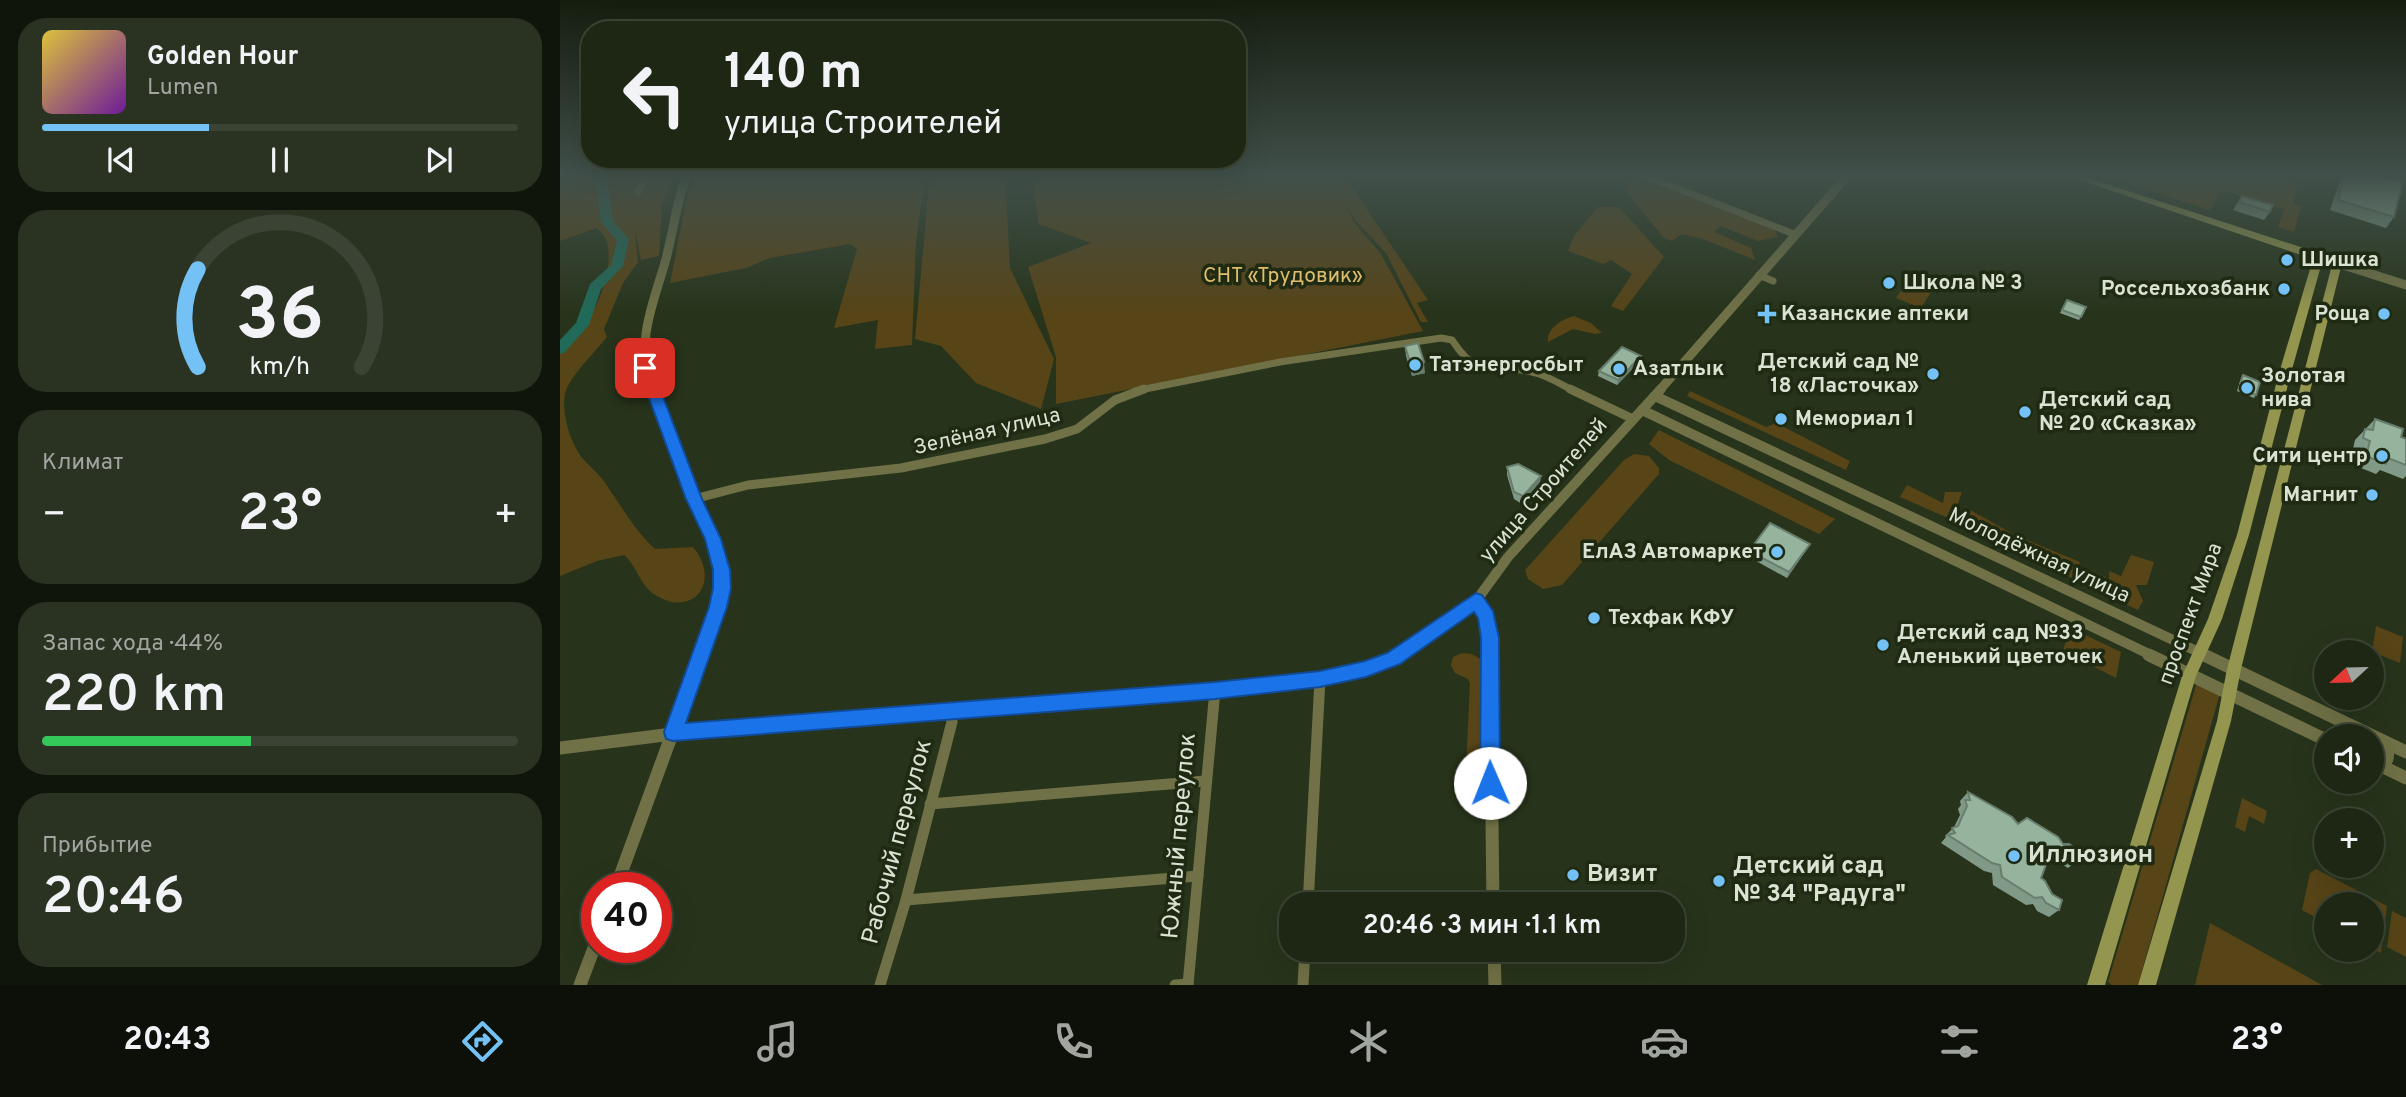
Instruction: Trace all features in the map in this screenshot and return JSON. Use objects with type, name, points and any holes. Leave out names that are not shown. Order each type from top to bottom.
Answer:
[{"type":"main road","points":[[2147,985],[2230,694],[2234,669],[2337,263],[2211,221]]},
{"type":"main road","name":"проспект Мира","points":[[2096,985],[2189,676],[2215,619],[2243,535],[2319,256]]},
{"type":"main road","points":[[2292,354],[2312,362]]},
{"type":"main road","points":[[2243,535],[2266,544]]},
{"type":"street","points":[[622,872],[722,588],[719,555],[651,388],[643,356],[646,328],[673,221]]},
{"type":"street","points":[[1761,221],[1794,234]]},
{"type":"street","name":"улица Строителей","points":[[560,748],[673,732],[1215,690],[1320,679],[1366,669],[1393,659],[1442,628],[1476,601],[1508,557],[1655,396],[1806,221]]},
{"type":"street","points":[[2337,263],[2406,285]]},
{"type":"street","points":[[1759,275],[1773,281]]},
{"type":"street","name":"Зелёная улица","points":[[694,499],[748,485],[901,468],[996,450],[1077,429],[1115,400],[1133,391],[1280,362],[1441,338],[1452,340],[1466,361],[1478,368],[1520,370],[1539,374],[1633,419]]},
{"type":"street","name":"Молодёжная улица","points":[[1655,396],[2346,724]]},
{"type":"street","name":"Молодёжная улица","points":[[1642,410],[2314,734]]},
{"type":"street","points":[[2078,621],[2071,614],[2072,605],[2085,599]]},
{"type":"street","points":[[1476,601],[1487,616],[1490,638],[1493,892]]},
{"type":"street","points":[[1309,892],[1320,679]]},
{"type":"street","name":"Южный переулок","points":[[1184,985],[1198,876],[1215,690]]},
{"type":"street","name":"Рабочий переулок","points":[[880,985],[952,722],[948,710]]},
{"type":"street","name":"Молодёжная улица","points":[[2384,742],[2406,752]]},
{"type":"street","points":[[2384,746],[2389,755],[2384,762]]},
{"type":"street","points":[[2384,767],[2406,778]]},
{"type":"street","points":[[930,804],[1205,781]]},
{"type":"street","points":[[905,900],[1198,876]]},
{"type":"street","points":[[1303,985],[1304,962]]},
{"type":"street","points":[[1494,962],[1495,985]]},
{"type":"street","points":[[580,985],[588,963]]},
{"type":"green space","points":[[560,221],[661,221],[659,256],[641,260],[635,230],[638,262],[623,283],[604,329],[607,337],[567,388],[564,411],[568,429],[579,454],[603,480],[640,534],[655,549],[693,547],[705,572],[700,592],[692,599],[671,602],[657,596],[651,592],[624,555],[597,561],[560,576],[560,346],[572,339],[594,310],[607,272],[609,253],[605,238],[596,228],[560,241]]},
{"type":"green space","points":[[682,221],[919,221],[912,345],[875,349],[878,320],[834,328],[857,249],[850,244],[770,258],[746,268],[670,283]]},
{"type":"green space","points":[[926,221],[1007,221],[1010,268],[1054,359],[1041,409],[976,383],[941,346],[915,339]]},
{"type":"green space","name":"СНТ «Трудовик»","points":[[1039,221],[1353,221],[1381,254],[1423,331],[1056,404],[1056,357],[1028,267],[1091,243],[1039,224]]},
{"type":"green space","name":"СНТ «Трудовик»","points":[[1356,221],[1375,221],[1428,300],[1417,303],[1428,322],[1421,322],[1386,253]]},
{"type":"green space","points":[[1586,221],[1632,221],[1664,257],[1623,311],[1611,306],[1632,274],[1611,260],[1603,264],[1568,251],[1574,236]]},
{"type":"green space","points":[[1650,221],[1752,221],[1775,230],[1778,237],[1758,241],[1721,226],[1714,232],[1751,248],[1755,260],[1703,239],[1682,234],[1672,241],[1664,238]]},
{"type":"green space","points":[[2280,221],[2297,221],[2294,232],[2278,227]]},
{"type":"green space","points":[[1913,273],[1937,282],[1921,308],[1896,298]]},
{"type":"green space","points":[[1574,316],[1591,323],[1602,333],[1573,329],[1548,342],[1548,337],[1556,325]]},
{"type":"green space","points":[[1690,391],[1766,427],[1776,423],[1850,461],[1846,470],[1687,396]]},
{"type":"green space","points":[[1659,430],[1835,519],[1819,534],[1669,460],[1649,444]]},
{"type":"green space","points":[[1634,454],[1649,456],[1659,468],[1659,474],[1562,585],[1543,589],[1528,579],[1525,570],[1624,460]]},
{"type":"green space","points":[[1907,485],[1943,503],[1945,492],[1962,492],[1955,512],[1948,518],[1900,497]]},
{"type":"green space","points":[[1970,510],[2017,536],[2080,562],[2072,578],[1963,527]]},
{"type":"green space","points":[[2131,555],[2154,562],[2147,585],[2136,585],[2143,601],[2138,610],[2088,587],[2091,570],[2109,579],[2109,571],[2121,576]]},
{"type":"green space","points":[[2376,626],[2403,637],[2400,663],[2384,657],[2384,640],[2374,640]]},
{"type":"green space","points":[[2077,631],[2121,652],[2116,678],[2063,651],[2067,636]]},
{"type":"green space","points":[[1462,653],[1472,654],[1480,659],[1485,758],[1483,768],[1476,775],[1466,772],[1470,683],[1468,679],[1455,673],[1451,665],[1453,657]]},
{"type":"green space","points":[[2197,682],[2220,693],[2138,985],[2112,985],[2108,982]]},
{"type":"green space","points":[[2242,798],[2267,811],[2264,824],[2249,816],[2245,832],[2235,827]]},
{"type":"green space","points":[[2314,870],[2314,878],[2333,878],[2360,892],[2314,892],[2314,916],[2302,910],[2310,873]]},
{"type":"green space","points":[[2384,904],[2387,906],[2384,930]]},
{"type":"green space","points":[[2392,911],[2406,918],[2406,957],[2387,947]]},
{"type":"green space","points":[[2210,923],[2322,985],[2195,985]]},
{"type":"building","points":[[2067,300],[2086,307],[2081,317],[2062,310]]},
{"type":"building","points":[[1418,343],[1424,362],[1411,365],[1405,346]]},
{"type":"building","name":"Азатлык","points":[[1622,347],[1641,356],[1618,380],[1599,371]]},
{"type":"building","name":"Золотая нива","points":[[2243,375],[2260,382],[2256,395],[2239,389]]},
{"type":"building","points":[[2375,419],[2403,429],[2401,437],[2406,439],[2406,465],[2388,458],[2386,464],[2366,456],[2370,441],[2363,438],[2365,429],[2373,430]]},
{"type":"building","points":[[1518,464],[1541,476],[1523,496],[1514,492],[1507,467]]},
{"type":"building","name":"ЕлАЗ Автомаркет","points":[[1770,523],[1810,544],[1789,572],[1749,551]]},
{"type":"building","name":"Иллюзион","points":[[1968,792],[2012,817],[2018,824],[2027,818],[2058,837],[2063,844],[2069,844],[2081,852],[2077,861],[2067,855],[2049,857],[2041,878],[2052,894],[2062,900],[2059,910],[2046,903],[2042,897],[2035,898],[2002,877],[2000,865],[1992,863],[1948,835],[1955,833],[1952,828],[1958,826],[1967,806],[1965,800],[1970,800]]},
{"type":"waterway","points":[[560,349],[582,325],[595,287],[617,266],[623,239],[607,221]]},
{"type":"place","name":"Шишка","points":[[2287,260]]},
{"type":"place","name":"Школа № 3","points":[[1889,283]]},
{"type":"place","name":"Россельхозбанк","points":[[2284,289]]},
{"type":"place","name":"Казанские аптеки","points":[[1767,314]]},
{"type":"place","name":"Роща","points":[[2384,314]]},
{"type":"place","name":"Татэнергосбыт","points":[[1415,365]]},
{"type":"place","name":"Азатлык","points":[[1619,369]]},
{"type":"place","name":"Детский сад № 18 «Ласточка»","points":[[1933,374]]},
{"type":"place","name":"Золотая нива","points":[[2247,388]]},
{"type":"place","name":"Детский сад № 20 «Сказка»","points":[[2025,412]]},
{"type":"place","name":"Мемориал 1","points":[[1781,419]]},
{"type":"place","name":"Сити центр","points":[[2382,456]]},
{"type":"place","name":"Магнит","points":[[2372,495]]},
{"type":"place","name":"ЕлАЗ Автомаркет","points":[[1777,552]]},
{"type":"place","name":"Техфак КФУ","points":[[1594,618]]},
{"type":"place","name":"Детский сад №33 Аленький цветочек","points":[[1883,645]]},
{"type":"place","name":"Иллюзион","points":[[2014,856]]},
{"type":"place","name":"Визит","points":[[1573,875]]},
{"type":"place","name":"Детский сад № 34 \"Радуга\"","points":[[1719,881]]},
{"type":"route","points":[[645,368],[694,499],[713,539],[721,570],[722,588],[718,607],[673,732],[1215,690],[1320,679],[1366,669],[1393,659],[1433,634],[1476,601],[1487,616],[1490,638],[1490,783]]}]
